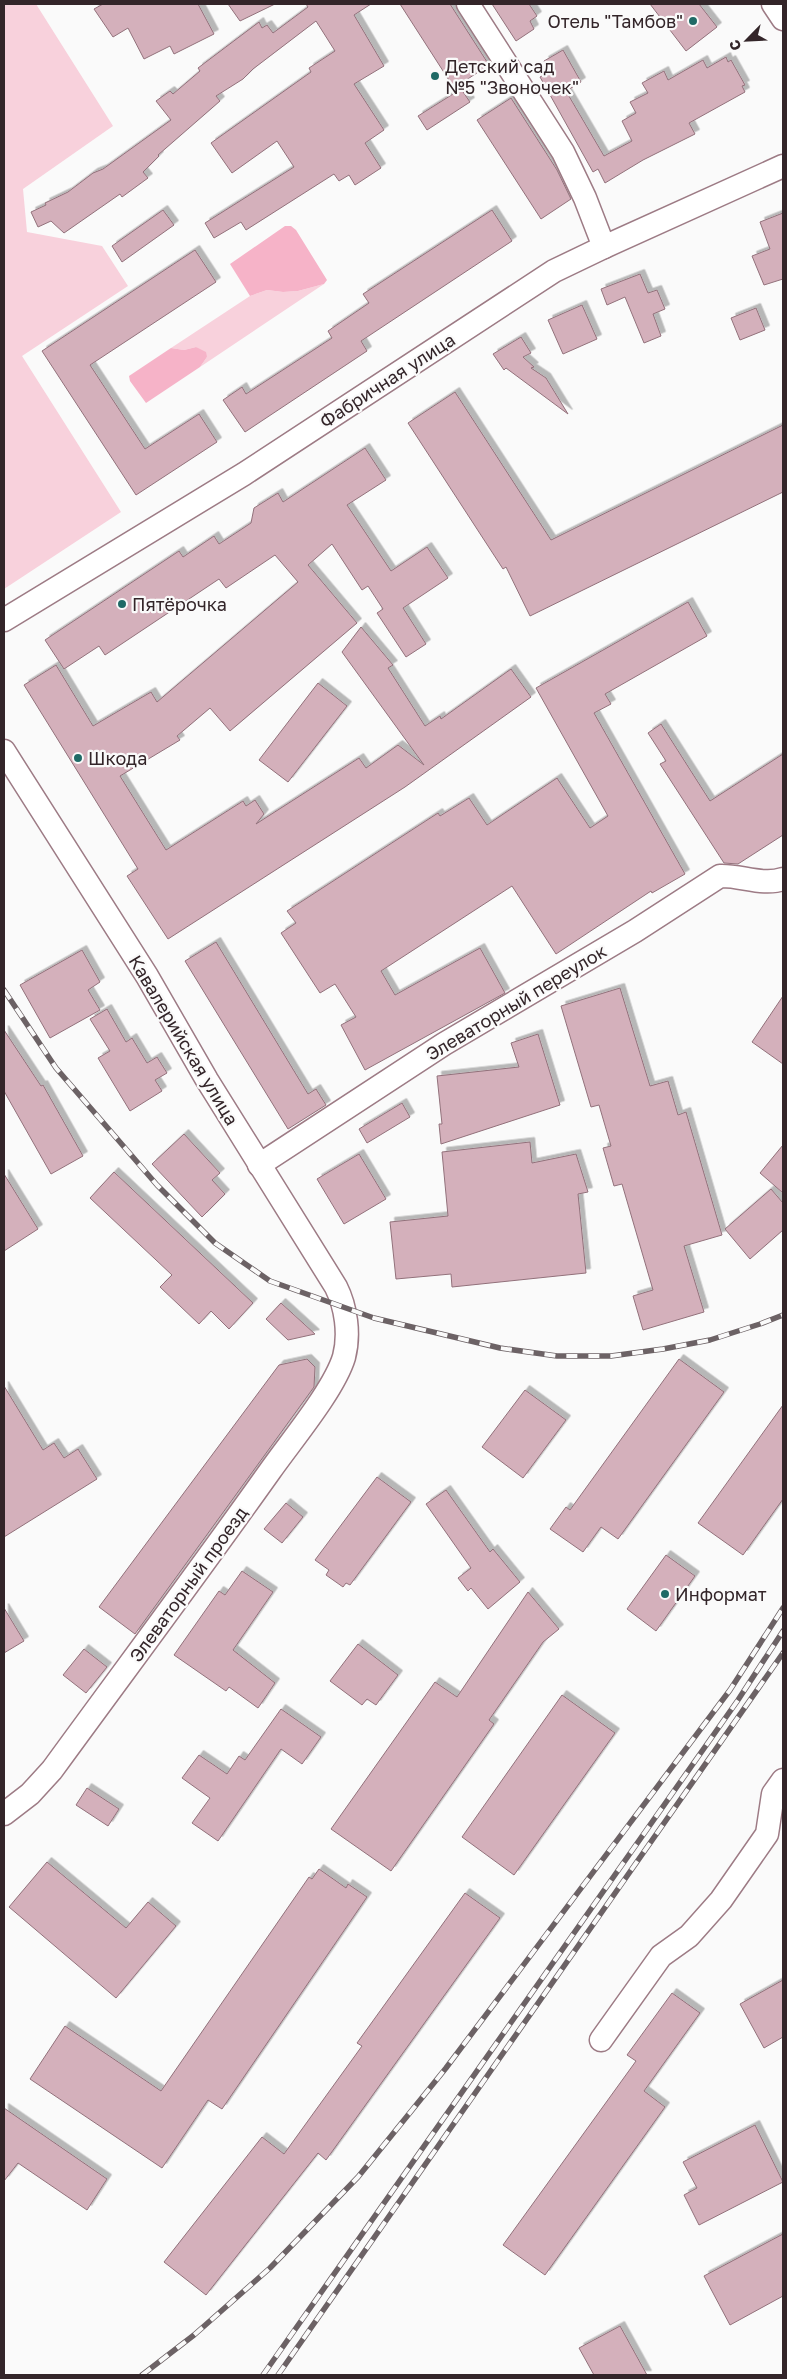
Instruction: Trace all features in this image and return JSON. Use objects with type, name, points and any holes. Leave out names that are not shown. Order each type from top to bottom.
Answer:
[{"type":"street","points":[[468,4],[563,152],[585,198],[604,247]]},
{"type":"street","points":[[773,4],[783,19]]},
{"type":"street","name":"Фабричная улица","points":[[4,620],[244,474],[554,272],[604,247],[783,166]]},
{"type":"street","name":"Кавалерийская улица","points":[[4,751],[146,976],[259,1165],[336,1287],[344,1308],[346,1336]]},
{"type":"street","name":"Элеваторный переулок","points":[[259,1165],[444,1044],[635,931],[720,876],[732,875],[749,880],[783,879]]},
{"type":"street","name":"Элеваторный проезд","points":[[4,1814],[30,1794],[52,1770],[211,1554],[328,1389],[344,1356],[346,1336]]},
{"type":"street","points":[[601,2040],[661,1956],[689,1936],[732,1885],[767,1834],[773,1794],[783,1780]]},
{"type":"shaded area","points":[[4,4],[36,4],[113,126],[23,189],[27,232],[102,246],[128,286],[22,356],[121,512],[4,589]]},
{"type":"shaded area","points":[[285,226],[291,226],[296,230],[327,280],[324,284],[298,291],[267,290],[250,296],[230,264]]},
{"type":"shaded area","points":[[324,284],[200,367],[207,357],[196,347],[184,350],[171,348],[250,296],[267,290],[298,291]]},
{"type":"shaded area","points":[[196,347],[206,352],[207,357],[200,367],[146,403],[130,381],[129,376],[171,348],[184,350]]},
{"type":"building","points":[[103,4],[198,4],[214,34],[174,54],[170,46],[144,59],[128,28],[113,37],[94,9]]},
{"type":"building","points":[[228,4],[275,4],[240,21]]},
{"type":"building","points":[[306,4],[371,4],[354,15],[384,66],[354,84],[384,130],[365,143],[381,168],[355,185],[349,175],[339,181],[334,174],[246,230],[241,222],[214,238],[205,223],[294,167],[277,141],[232,173],[211,143],[311,72],[309,68],[335,51],[316,21],[253,69],[243,79],[216,96],[220,101],[158,155],[143,172],[148,178],[122,197],[120,194],[64,233],[51,221],[38,227],[31,212],[68,192],[93,173],[103,169],[171,120],[156,101],[170,91],[173,94],[200,71],[198,68],[259,22],[262,28],[267,25],[273,33],[308,7]]},
{"type":"building","points":[[400,4],[450,4],[489,65],[454,88]]},
{"type":"building","points":[[492,4],[529,4],[537,16],[530,21],[534,29],[516,41]]},
{"type":"building","points":[[650,4],[699,4],[717,27],[686,51]]},
{"type":"building","points":[[563,50],[581,82],[566,91],[604,156],[632,141],[622,121],[636,113],[630,102],[648,93],[642,83],[664,71],[668,80],[703,60],[707,68],[726,57],[728,62],[731,60],[745,85],[742,86],[745,92],[689,123],[695,134],[643,160],[605,183],[598,169],[593,172],[540,77],[550,71],[544,61]]},
{"type":"building","points":[[461,89],[470,102],[427,130],[418,116]]},
{"type":"building","points":[[511,98],[557,170],[571,199],[541,219],[477,120]]},
{"type":"building","points":[[163,210],[174,225],[122,262],[112,246]]},
{"type":"building","points":[[492,210],[512,241],[361,341],[367,351],[245,432],[223,400],[242,387],[246,394],[332,338],[328,331],[369,303],[363,294]]},
{"type":"building","points":[[783,213],[783,279],[764,285],[752,256],[770,249],[760,222]]},
{"type":"building","points":[[195,250],[216,282],[90,365],[145,449],[199,414],[217,442],[136,495],[42,351]]},
{"type":"building","points":[[640,274],[648,293],[657,290],[665,309],[653,314],[661,336],[644,343],[625,297],[607,305],[601,289]]},
{"type":"building","points":[[582,305],[597,339],[563,354],[548,320]]},
{"type":"building","points":[[756,308],[765,330],[740,340],[731,318]]},
{"type":"building","points":[[521,337],[531,353],[523,357],[534,367],[531,368],[546,378],[568,414],[506,368],[504,370],[493,354]]},
{"type":"building","points":[[455,392],[551,540],[783,425],[783,492],[530,616],[506,567],[503,569],[408,423]]},
{"type":"building","points":[[365,448],[386,480],[347,505],[391,571],[427,547],[448,578],[403,608],[426,644],[406,657],[377,613],[383,609],[368,586],[362,590],[332,544],[308,565],[357,623],[230,731],[210,708],[177,736],[180,740],[120,776],[166,850],[243,801],[246,806],[255,800],[264,814],[256,824],[359,758],[366,768],[398,745],[424,765],[342,652],[361,627],[393,665],[388,668],[425,726],[440,716],[441,719],[511,669],[531,697],[405,787],[168,939],[127,876],[138,869],[24,685],[56,665],[93,726],[151,692],[157,702],[298,582],[275,555],[226,588],[219,579],[105,655],[99,646],[64,669],[45,640],[179,551],[183,557],[214,536],[219,544],[251,523],[254,508],[278,493],[283,502]]},
{"type":"building","points":[[688,602],[707,636],[605,694],[611,704],[594,713],[685,874],[652,893],[651,891],[556,954],[512,886],[381,971],[395,995],[480,948],[505,993],[365,1070],[341,1025],[356,1017],[335,984],[320,993],[281,933],[296,923],[287,911],[438,813],[440,816],[469,798],[487,825],[557,778],[590,828],[608,816],[536,688]]},
{"type":"building","points":[[318,683],[347,706],[288,782],[259,760]]},
{"type":"building","points":[[661,724],[710,801],[783,754],[783,835],[738,864],[724,863],[660,764],[666,761],[648,733]]},
{"type":"building","points":[[216,942],[308,1094],[316,1089],[326,1105],[288,1129],[185,961]]},
{"type":"building","points":[[82,950],[100,982],[88,990],[100,1010],[50,1038],[20,985]]},
{"type":"building","points":[[620,988],[650,1086],[668,1081],[678,1115],[686,1112],[722,1235],[684,1246],[704,1312],[643,1330],[633,1296],[653,1290],[622,1184],[614,1186],[603,1148],[611,1146],[599,1105],[591,1107],[561,1006]]},
{"type":"building","points":[[783,996],[783,1064],[752,1042]]},
{"type":"building","points":[[107,1009],[126,1042],[132,1038],[147,1063],[157,1057],[167,1073],[155,1080],[162,1091],[130,1111],[98,1058],[110,1051],[90,1019]]},
{"type":"building","points":[[4,1030],[41,1086],[43,1085],[83,1156],[51,1174],[4,1091]]},
{"type":"building","points":[[538,1034],[560,1105],[441,1144],[439,1124],[442,1124],[437,1076],[519,1067],[511,1043]]},
{"type":"building","points":[[402,1103],[410,1117],[367,1143],[359,1129]]},
{"type":"building","points":[[184,1134],[220,1173],[212,1180],[225,1194],[202,1217],[152,1164]]},
{"type":"building","points":[[530,1142],[532,1163],[576,1154],[588,1192],[578,1194],[586,1273],[452,1287],[451,1274],[396,1279],[390,1222],[448,1216],[442,1152]]},
{"type":"building","points":[[783,1145],[783,1193],[760,1173]]},
{"type":"building","points":[[359,1154],[386,1199],[344,1224],[317,1179]]},
{"type":"building","points":[[114,1172],[253,1303],[229,1329],[211,1311],[199,1324],[160,1287],[172,1275],[90,1198]]},
{"type":"building","points":[[4,1174],[38,1229],[4,1251]]},
{"type":"building","points":[[771,1189],[783,1203],[783,1230],[750,1259],[725,1229]]},
{"type":"building","points":[[281,1303],[315,1334],[288,1340],[266,1319]]},
{"type":"building","points":[[307,1359],[315,1367],[314,1387],[135,1634],[99,1607],[279,1365]]},
{"type":"building","points":[[679,1359],[724,1392],[618,1539],[601,1527],[583,1552],[550,1529],[566,1507],[570,1510]]},
{"type":"building","points":[[4,1386],[43,1450],[54,1443],[64,1458],[78,1449],[97,1479],[4,1537]]},
{"type":"building","points":[[525,1390],[566,1420],[523,1478],[482,1447]]},
{"type":"building","points":[[783,1405],[783,1499],[743,1555],[698,1523]]},
{"type":"building","points":[[377,1477],[411,1502],[350,1585],[346,1583],[343,1587],[326,1575],[329,1570],[315,1560]]},
{"type":"building","points":[[446,1490],[490,1552],[493,1549],[520,1582],[488,1609],[471,1588],[468,1591],[458,1578],[471,1568],[426,1504]]},
{"type":"building","points":[[286,1503],[303,1517],[282,1543],[264,1529]]},
{"type":"building","points":[[666,1555],[695,1576],[656,1631],[627,1609]]},
{"type":"building","points":[[242,1571],[273,1592],[233,1650],[275,1683],[258,1708],[229,1687],[226,1691],[174,1655],[219,1591],[225,1595]]},
{"type":"building","points":[[528,1592],[559,1629],[543,1642],[489,1720],[494,1724],[391,1871],[331,1829],[435,1682],[457,1697]]},
{"type":"building","points":[[4,1608],[24,1641],[4,1653]]},
{"type":"building","points":[[358,1644],[398,1675],[376,1705],[367,1699],[362,1705],[330,1681]]},
{"type":"building","points":[[84,1649],[107,1667],[86,1693],[63,1675]]},
{"type":"building","points":[[562,1695],[615,1733],[514,1875],[462,1837]]},
{"type":"building","points":[[281,1709],[321,1737],[302,1764],[281,1749],[218,1841],[192,1823],[210,1798],[182,1778],[199,1755],[227,1774],[239,1756],[245,1760]]},
{"type":"building","points":[[87,1788],[119,1809],[108,1826],[76,1805]]},
{"type":"building","points":[[47,1862],[126,1928],[148,1902],[176,1926],[116,1998],[9,1907]]},
{"type":"building","points":[[319,1869],[346,1888],[348,1884],[367,1897],[222,2109],[208,2100],[162,2168],[30,2079],[65,2026],[161,2091],[309,1877],[312,1879]]},
{"type":"building","points":[[465,1893],[500,1918],[326,2160],[318,2153],[206,2295],[164,2262],[262,2137],[284,2154],[362,2046],[357,2043]]},
{"type":"building","points":[[783,1980],[783,2037],[764,2048],[740,2004]]},
{"type":"building","points":[[672,1993],[700,2013],[644,2091],[665,2107],[545,2275],[503,2245],[636,2061],[627,2055]]},
{"type":"building","points":[[4,2108],[107,2179],[87,2210],[18,2163],[4,2181]]},
{"type":"building","points":[[755,2125],[783,2182],[699,2225],[684,2195],[697,2188],[683,2162]]},
{"type":"building","points":[[783,2234],[783,2296],[730,2325],[704,2276]]},
{"type":"building","points":[[620,2326],[647,2375],[594,2375],[579,2348]]},
{"type":"railway","points":[[4,990],[56,1068],[157,1185],[215,1243],[270,1281],[374,1318],[500,1348],[557,1356],[611,1356],[663,1349],[710,1340],[783,1315]]},
{"type":"railway","points":[[142,2375],[194,2335],[270,2268],[358,2177],[446,2068],[730,1690],[783,1608]]},
{"type":"railway","points":[[263,2375],[738,1700],[783,1631]]},
{"type":"railway","points":[[278,2375],[783,1653]]},
{"type":"place","name":"Отель \"Тамбов\"","points":[[693,21]]},
{"type":"place","name":"Детский сад №5 \"Звоночек\"","points":[[435,76]]},
{"type":"place","name":"Пятёрочка","points":[[122,604]]},
{"type":"place","name":"Шкода","points":[[78,758]]},
{"type":"place","name":"Информат","points":[[665,1594]]}]
